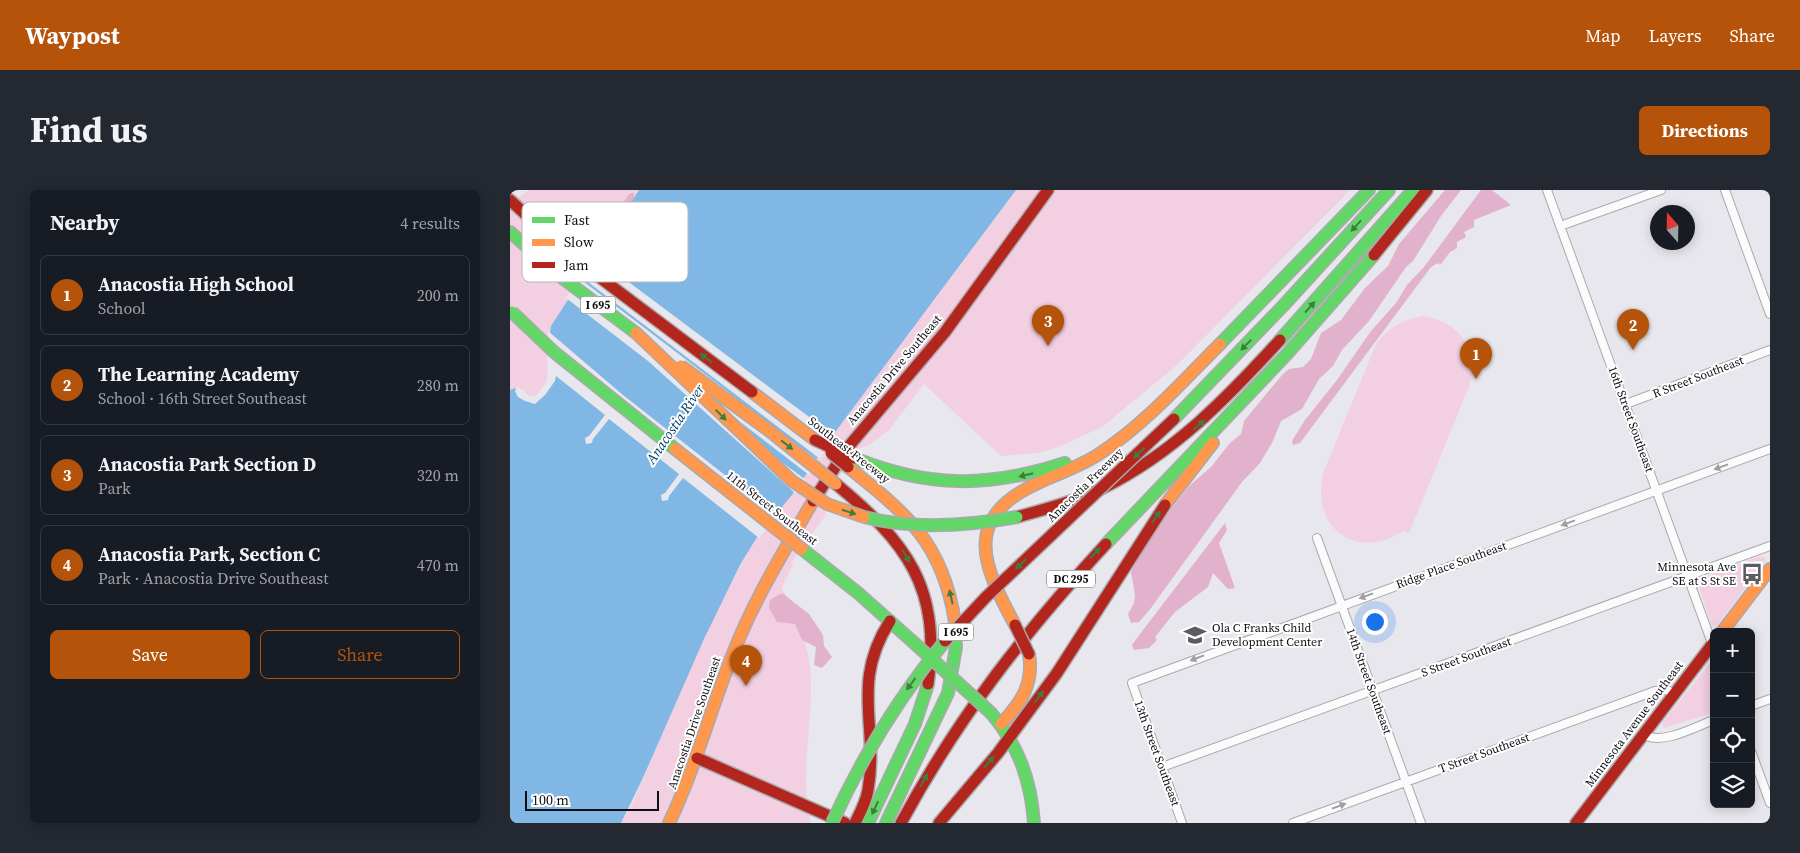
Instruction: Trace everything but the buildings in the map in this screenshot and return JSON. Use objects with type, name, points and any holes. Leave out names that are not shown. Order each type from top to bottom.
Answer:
[{"type":"main road","name":"Anacostia Drive Southeast","points":[[669,823],[686,788],[717,697],[748,618],[771,574],[832,469],[881,404],[945,331],[1048,190]]},
{"type":"main road","points":[[1001,724],[1021,702],[1028,689],[1031,672],[1029,654],[991,579],[985,562],[985,540],[995,515],[1005,502],[1020,492],[1097,456],[1146,414],[1257,307],[1369,190]]},
{"type":"main road","name":"Anacostia Freeway","points":[[832,823],[857,771],[881,729],[908,688],[948,637],[993,590],[1174,419],[1277,312],[1389,190]]},
{"type":"main road","points":[[636,333],[782,473],[821,501],[858,516],[906,523],[961,524],[1017,517],[1064,504],[1101,490],[1138,470],[1180,441],[1204,420],[1250,372],[1413,190]]},
{"type":"main road","name":"DC 295","points":[[901,823],[955,728],[1032,624],[1097,551],[1277,363],[1365,266],[1427,190]]},
{"type":"main road","points":[[510,194],[514,204]]},
{"type":"main road","name":"I 695","points":[[510,232],[522,243]]},
{"type":"main road","name":"I 695","points":[[568,282],[773,434],[836,484],[879,522],[904,553],[924,597],[931,636],[931,668],[921,707],[868,823]]},
{"type":"main road","name":"Southeast Freeway","points":[[605,282],[815,440],[851,463],[898,507],[924,538],[937,559],[949,589],[956,629],[954,671],[942,708],[886,823]]},
{"type":"main road","name":"11th Street Southeast","points":[[511,311],[554,352],[606,395],[802,549],[890,621],[991,713],[1010,736],[1021,759],[1030,788],[1034,823]]},
{"type":"main road","points":[[940,823],[1010,736],[1074,650],[1158,514],[1277,363]]},
{"type":"main road","points":[[851,463],[922,480],[962,483],[1002,480],[1041,471],[1086,454],[1114,438],[1146,414]]},
{"type":"main road","points":[[1725,628],[1770,569]]},
{"type":"main road","points":[[855,823],[868,788],[866,707],[868,667],[880,636],[890,621]]},
{"type":"main road","name":"Minnesota Avenue Southeast","points":[[1576,823],[1710,648]]},
{"type":"main road","points":[[697,758],[845,823]]},
{"type":"street","name":"16th Street Southeast","points":[[1547,190],[1710,636]]},
{"type":"street","points":[[1560,226],[1660,190]]},
{"type":"street","points":[[1725,190],[1770,314]]},
{"type":"street","name":"R Street Southeast","points":[[1626,404],[1770,350]]},
{"type":"street","name":"Ridge Place Southeast","points":[[1132,683],[1770,449]]},
{"type":"street","name":"14th Street Southeast","points":[[1317,538],[1421,823]]},
{"type":"street","name":"S Street Southeast","points":[[1162,767],[1373,692],[1770,546]]},
{"type":"street","name":"13th Street Southeast","points":[[1132,683],[1182,823]]},
{"type":"street","name":"T Street Southeast","points":[[1293,823],[1655,691],[1667,690],[1675,694]]},
{"type":"street","points":[[1755,705],[1770,699]]},
{"type":"street","points":[[1644,736],[1653,739],[1663,738],[1710,721]]},
{"type":"street","points":[[1755,762],[1770,803]]},
{"type":"shaded area","points":[[529,190],[639,190],[631,202],[522,202],[522,282],[579,282],[551,326],[550,381],[538,399],[529,399],[510,390],[510,203]]},
{"type":"shaded area","points":[[1016,190],[1350,190],[1177,365],[1102,427],[1056,448],[1037,453],[1001,456],[924,384],[889,430],[869,445],[858,449],[828,493],[825,516],[791,563],[793,565],[782,587],[801,632],[809,659],[811,700],[806,784],[807,804],[811,823],[621,823],[638,792],[707,633],[731,583],[759,534]]},
{"type":"shaded area","points":[[1445,190],[1461,190],[1441,216],[1413,261],[1406,267],[1369,321],[1342,350],[1333,366],[1319,379],[1302,409],[1281,421],[1273,441],[1260,463],[1242,482],[1151,608],[1139,622],[1131,623],[1128,614],[1134,603],[1135,595],[1131,572],[1149,538],[1189,486],[1211,467],[1230,443],[1241,434],[1244,421],[1282,375],[1289,369],[1303,367],[1311,359],[1321,333],[1341,320],[1365,288],[1388,266],[1399,244]]},
{"type":"shaded area","points":[[1481,190],[1492,190],[1511,205],[1474,220],[1474,227],[1464,232],[1466,237],[1457,242],[1457,248],[1450,252],[1440,265],[1438,263],[1431,267],[1300,443],[1293,445],[1292,441],[1305,420],[1337,380],[1371,331],[1396,303],[1407,285],[1424,267]]},
{"type":"shaded area","points":[[630,193],[634,193],[631,202],[624,202]]},
{"type":"shaded area","points":[[1422,316],[1446,324],[1456,330],[1463,338],[1471,359],[1470,384],[1409,533],[1403,531],[1385,540],[1368,543],[1353,540],[1340,533],[1329,522],[1323,508],[1321,490],[1324,471],[1376,344],[1385,333],[1396,326]]},
{"type":"shaded area","points":[[1225,523],[1227,530],[1219,543],[1235,588],[1228,589],[1213,573],[1208,587],[1175,612],[1155,637],[1157,640],[1149,648],[1134,650],[1132,645]]},
{"type":"shaded area","points":[[1760,556],[1765,558],[1765,562],[1718,624],[1715,626],[1711,624],[1697,580]]},
{"type":"shaded area","points":[[782,593],[809,614],[823,635],[824,646],[832,657],[822,668],[814,665],[816,647],[802,640],[795,624],[777,622],[769,608],[770,600]]},
{"type":"shaded area","points":[[1710,663],[1710,713],[1664,728],[1662,723]]},
{"type":"water","name":"Anacostia River","points":[[639,190],[1016,190],[833,435],[792,495],[759,534],[740,565],[704,639],[621,823],[510,823],[510,390],[516,388],[529,398],[537,399],[550,382],[549,341],[551,326],[579,282],[688,282],[688,202],[631,202]]},
{"type":"pier","points":[[576,282],[584,282],[819,461],[809,475],[739,421],[779,460],[806,480],[796,494],[648,361],[566,298]]},
{"type":"pier","points":[[588,282],[629,282],[836,437],[820,459]]},
{"type":"pier","points":[[548,331],[623,395],[777,516],[759,538],[683,478],[668,500],[662,501],[661,495],[665,493],[679,474],[609,419],[592,443],[586,444],[585,438],[589,436],[605,415],[556,376],[555,381],[545,395],[535,404],[518,397],[515,391],[517,386],[530,396],[536,396],[547,381]]},
{"type":"traffic: fast","points":[[1220,344],[1369,190]]},
{"type":"traffic: fast","points":[[1174,419],[1283,306],[1389,190]]},
{"type":"traffic: fast","points":[[1280,340],[1413,190]]},
{"type":"traffic: fast","points":[[510,232],[522,243]]},
{"type":"traffic: fast","points":[[1106,544],[1287,354],[1374,255]]},
{"type":"traffic: fast","points":[[568,282],[636,333]]},
{"type":"traffic: fast","points":[[512,312],[554,352],[675,449]]},
{"type":"traffic: fast","points":[[854,458],[907,475],[959,481],[1010,477],[1065,463]]},
{"type":"traffic: fast","points":[[864,517],[902,524],[921,525],[979,523],[1017,517]]},
{"type":"traffic: fast","points":[[802,549],[858,593],[912,641]]},
{"type":"traffic: fast","points":[[886,823],[948,693],[956,647],[955,622]]},
{"type":"traffic: fast","points":[[912,641],[991,713]]},
{"type":"traffic: fast","points":[[832,823],[882,728],[912,684],[945,641]]},
{"type":"traffic: fast","points":[[868,823],[915,724],[928,684]]},
{"type":"traffic: fast","points":[[991,713],[1009,738],[1022,765],[1030,793],[1034,823]]},
{"type":"traffic: slow","points":[[636,333],[792,481],[827,504],[864,517]]},
{"type":"traffic: slow","points":[[1015,625],[1003,603],[988,562],[986,544],[989,527],[998,511],[1015,496],[1040,482],[1085,462],[1116,443],[1162,402],[1220,344]]},
{"type":"traffic: slow","points":[[681,366],[767,429],[836,484]]},
{"type":"traffic: slow","points":[[752,392],[815,440]]},
{"type":"traffic: slow","points":[[1165,505],[1213,443]]},
{"type":"traffic: slow","points":[[675,449],[802,549]]},
{"type":"traffic: slow","points":[[848,467],[888,500],[919,532],[942,571],[955,622]]},
{"type":"traffic: slow","points":[[669,823],[695,761],[740,636],[770,577],[813,501]]},
{"type":"traffic: slow","points":[[1725,628],[1770,569]]},
{"type":"traffic: slow","points":[[1001,724],[1020,701],[1028,684],[1030,675],[1029,654]]},
{"type":"traffic: jam","points":[[813,501],[849,446],[945,332],[1048,190]]},
{"type":"traffic: jam","points":[[1374,255],[1427,190]]},
{"type":"traffic: jam","points":[[510,200],[522,211]]},
{"type":"traffic: jam","points":[[606,282],[752,392]]},
{"type":"traffic: jam","points":[[1017,517],[1093,493],[1129,474],[1153,458],[1198,423],[1240,383],[1280,340]]},
{"type":"traffic: jam","points":[[945,641],[986,597],[1174,419]]},
{"type":"traffic: jam","points":[[815,440],[854,458]]},
{"type":"traffic: jam","points":[[831,453],[848,467]]},
{"type":"traffic: jam","points":[[836,484],[882,526],[900,547],[914,570],[924,594],[929,620],[931,650],[928,684]]},
{"type":"traffic: jam","points":[[939,823],[998,753],[1057,673],[1165,505]]},
{"type":"traffic: jam","points":[[901,823],[946,747],[994,677],[1020,643],[1106,544]]},
{"type":"traffic: jam","points":[[855,823],[863,807],[868,790],[870,767],[868,685],[871,665],[878,643],[890,621]]},
{"type":"traffic: jam","points":[[1015,625],[1029,654]]},
{"type":"traffic: jam","points":[[1576,823],[1710,647]]},
{"type":"traffic: jam","points":[[697,758],[845,823]]},
{"type":"place","name":"Anacostia Park Section D","points":[[1048,346]]},
{"type":"place","name":"The Learning Academy","points":[[1633,350]]},
{"type":"place","name":"Anacostia High School","points":[[1476,379]]},
{"type":"place","name":"Minnesota Ave SE at S St SE","points":[[1752,574]]},
{"type":"place","name":"Ola C Franks Child Development Center","points":[[1195,635]]},
{"type":"place","name":"Anacostia Park, Section C","points":[[746,686]]}]
